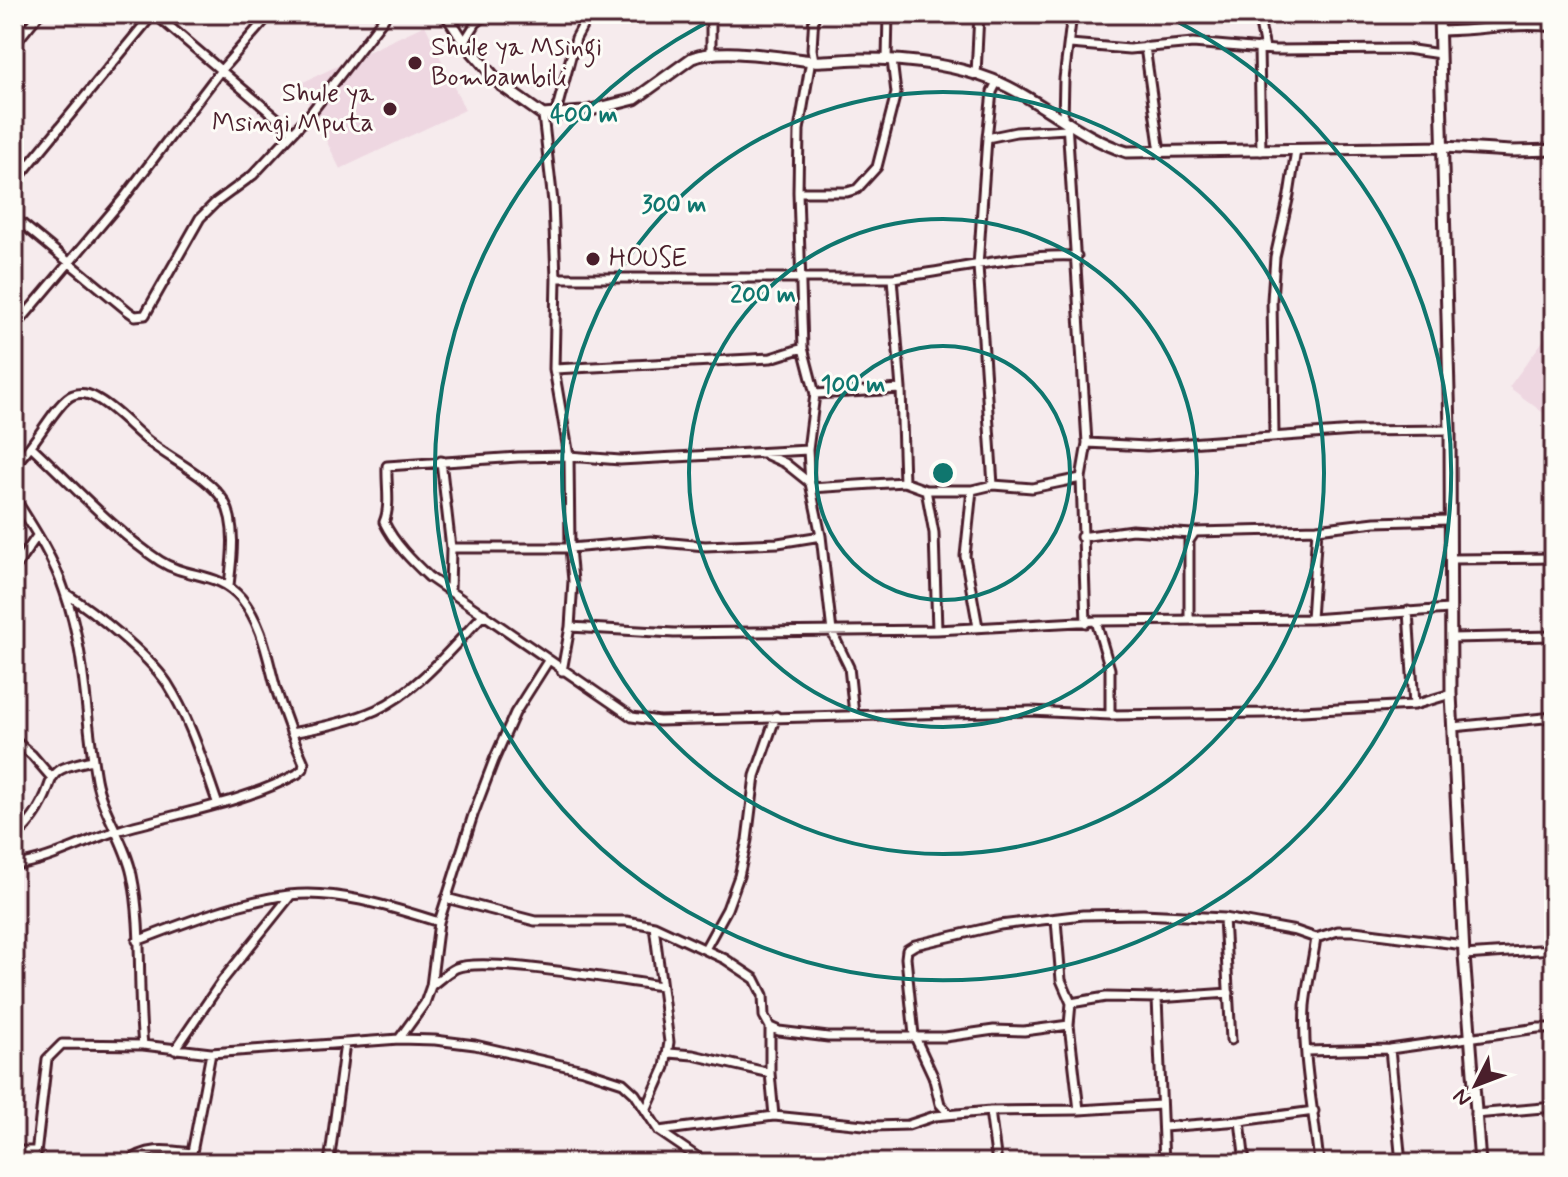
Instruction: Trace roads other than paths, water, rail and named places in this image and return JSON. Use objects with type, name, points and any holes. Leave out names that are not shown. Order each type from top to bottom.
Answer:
[{"type":"street","points":[[14,45],[39,14]]},
{"type":"street","points":[[14,183],[154,14],[293,132]]},
{"type":"street","points":[[14,328],[123,199],[221,70],[270,14]]},
{"type":"street","points":[[14,217],[128,311],[135,316],[145,315],[200,218],[253,175],[293,132],[387,14]]},
{"type":"street","points":[[446,14],[464,42],[502,86],[543,115],[583,112],[635,99],[682,64],[702,54],[812,60],[889,59],[925,63],[997,82],[1066,124],[1127,152],[1444,147],[1554,150]]},
{"type":"street","points":[[464,42],[476,23],[487,14]]},
{"type":"street","points":[[555,116],[576,38],[589,14]]},
{"type":"street","points":[[711,14],[711,53]]},
{"type":"street","points":[[814,14],[812,60],[799,130],[798,192],[803,348],[815,394],[808,450],[810,485],[821,536],[832,632],[849,667],[854,714]]},
{"type":"street","points":[[798,192],[847,192],[857,189],[877,167],[896,93],[889,59],[888,14]]},
{"type":"street","points":[[976,74],[979,14]]},
{"type":"street","points":[[1072,14],[1064,79],[1087,443],[1081,478],[1086,623]]},
{"type":"street","points":[[1258,14],[1262,48],[1261,151]]},
{"type":"street","points":[[1439,14],[1450,430],[1451,694],[1464,950],[1480,1163]]},
{"type":"street","points":[[1439,31],[1481,31],[1517,25],[1554,27]]},
{"type":"street","points":[[1070,44],[1129,49],[1193,43],[1262,48],[1406,49],[1440,54]]},
{"type":"street","points":[[1145,47],[1160,152]]},
{"type":"street","points":[[993,485],[978,266],[987,138],[992,92],[997,82]]},
{"type":"street","points":[[543,115],[553,202],[556,278],[554,369],[569,456],[573,581],[570,627],[562,671]]},
{"type":"street","points":[[987,138],[1066,124]]},
{"type":"street","points":[[1274,435],[1274,268],[1296,150]]},
{"type":"street","points":[[556,278],[892,278],[1024,256],[1077,256]]},
{"type":"street","points":[[892,278],[901,389],[904,482]]},
{"type":"street","points":[[554,369],[771,358],[803,348]]},
{"type":"street","points":[[815,394],[901,389]]},
{"type":"street","points":[[14,464],[32,447],[67,397],[88,394],[100,400],[151,443],[215,489],[225,503],[232,538],[229,585]]},
{"type":"street","points":[[1087,443],[1147,446],[1274,435],[1450,430]]},
{"type":"street","points":[[14,865],[118,830],[258,791],[303,769],[304,763],[291,733],[262,634],[242,600],[229,585],[218,579],[163,563],[139,545],[32,447]]},
{"type":"street","points":[[808,450],[620,460],[569,456],[387,466],[389,512],[384,522],[411,560],[450,592],[632,717],[659,721],[1031,711],[1209,715],[1414,705],[1451,694]]},
{"type":"street","points":[[751,453],[767,455],[785,463],[810,485],[904,482],[926,490],[972,490],[993,485],[1032,488],[1081,478]]},
{"type":"street","points":[[441,461],[451,548],[450,592]]},
{"type":"street","points":[[926,490],[934,533],[937,630]]},
{"type":"street","points":[[972,490],[965,556],[978,627]]},
{"type":"street","points":[[14,497],[65,593],[81,665],[97,784],[118,830],[131,871],[136,894],[143,1045]]},
{"type":"street","points":[[1081,537],[1132,530],[1192,534],[1449,520]]},
{"type":"street","points":[[1311,619],[1317,529]]},
{"type":"street","points":[[1189,619],[1188,552],[1192,534]]},
{"type":"street","points":[[14,569],[37,536]]},
{"type":"street","points":[[451,548],[570,548],[651,541],[705,546],[778,543],[821,536]]},
{"type":"street","points":[[1451,559],[1554,558]]},
{"type":"street","points":[[65,593],[87,607],[132,646],[166,682],[196,745],[217,802]]},
{"type":"street","points":[[570,627],[674,633],[937,630],[1096,621],[1311,619],[1449,609]]},
{"type":"street","points":[[1408,611],[1414,705]]},
{"type":"street","points":[[291,733],[350,719],[399,697],[420,680],[484,614]]},
{"type":"street","points":[[1096,621],[1110,669],[1110,715]]},
{"type":"street","points":[[1451,638],[1554,636]]},
{"type":"street","points":[[399,1039],[425,1003],[431,986],[439,922],[494,760],[515,713],[548,661]]},
{"type":"street","points":[[705,949],[727,909],[739,876],[755,776],[776,716]]},
{"type":"street","points":[[1453,727],[1554,717]]},
{"type":"street","points":[[14,740],[51,777]]},
{"type":"street","points":[[14,841],[34,817],[51,777],[58,769],[93,760]]},
{"type":"street","points":[[137,941],[214,913],[291,895],[333,897],[385,905],[439,922]]},
{"type":"street","points":[[175,1050],[222,981],[291,895]]},
{"type":"street","points":[[446,898],[535,921],[626,921],[654,926],[725,959],[755,979],[763,995],[764,1016],[770,1027],[774,1116]]},
{"type":"street","points":[[949,1114],[940,1104],[933,1076],[914,1035],[906,958],[910,947],[1000,925],[1083,915],[1143,914],[1224,918],[1296,931],[1316,938],[1338,931],[1354,931],[1464,950],[1554,949]]},
{"type":"street","points":[[1224,918],[1231,1040]]},
{"type":"street","points":[[1056,920],[1061,980],[1071,1003],[1069,1025],[1079,1110]]},
{"type":"street","points":[[646,1110],[669,1053],[654,926]]},
{"type":"street","points":[[1316,938],[1305,1003],[1306,1051],[1319,1163]]},
{"type":"street","points":[[431,986],[457,968],[472,964],[661,986]]},
{"type":"street","points":[[1071,1003],[1106,997],[1157,998],[1229,993]]},
{"type":"street","points":[[1157,998],[1164,1163]]},
{"type":"street","points":[[770,1027],[779,1031],[828,1037],[874,1038],[914,1035],[945,1037],[1069,1025]]},
{"type":"street","points":[[1306,1051],[1390,1049],[1554,1028]]},
{"type":"street","points":[[35,1163],[47,1059],[62,1044],[143,1045],[211,1053],[399,1039],[475,1045],[623,1083],[635,1094],[659,1131],[706,1163]]},
{"type":"street","points":[[329,1163],[345,1043]]},
{"type":"street","points":[[1390,1049],[1401,1163]]},
{"type":"street","points":[[190,1163],[211,1053]]},
{"type":"street","points":[[669,1053],[693,1055],[770,1073]]},
{"type":"street","points":[[659,1131],[774,1116],[874,1126],[908,1125],[949,1114],[990,1111],[1161,1105]]},
{"type":"street","points":[[1475,1114],[1554,1107]]},
{"type":"street","points":[[990,1111],[997,1163]]},
{"type":"street","points":[[1164,1127],[1314,1111]]},
{"type":"street","points":[[1240,1121],[1245,1163]]},
{"type":"street","points":[[127,1163],[141,1153],[158,1149],[192,1153]]},
{"type":"street","points":[[14,1151],[36,1151]]},
{"type":"place","name":"Shule ya Msingi Bombambili","points":[[415,63]]},
{"type":"place","name":"Shule ya Msingi Mputa","points":[[390,109]]},
{"type":"place","name":"HOUSE","points":[[593,259]]}]
